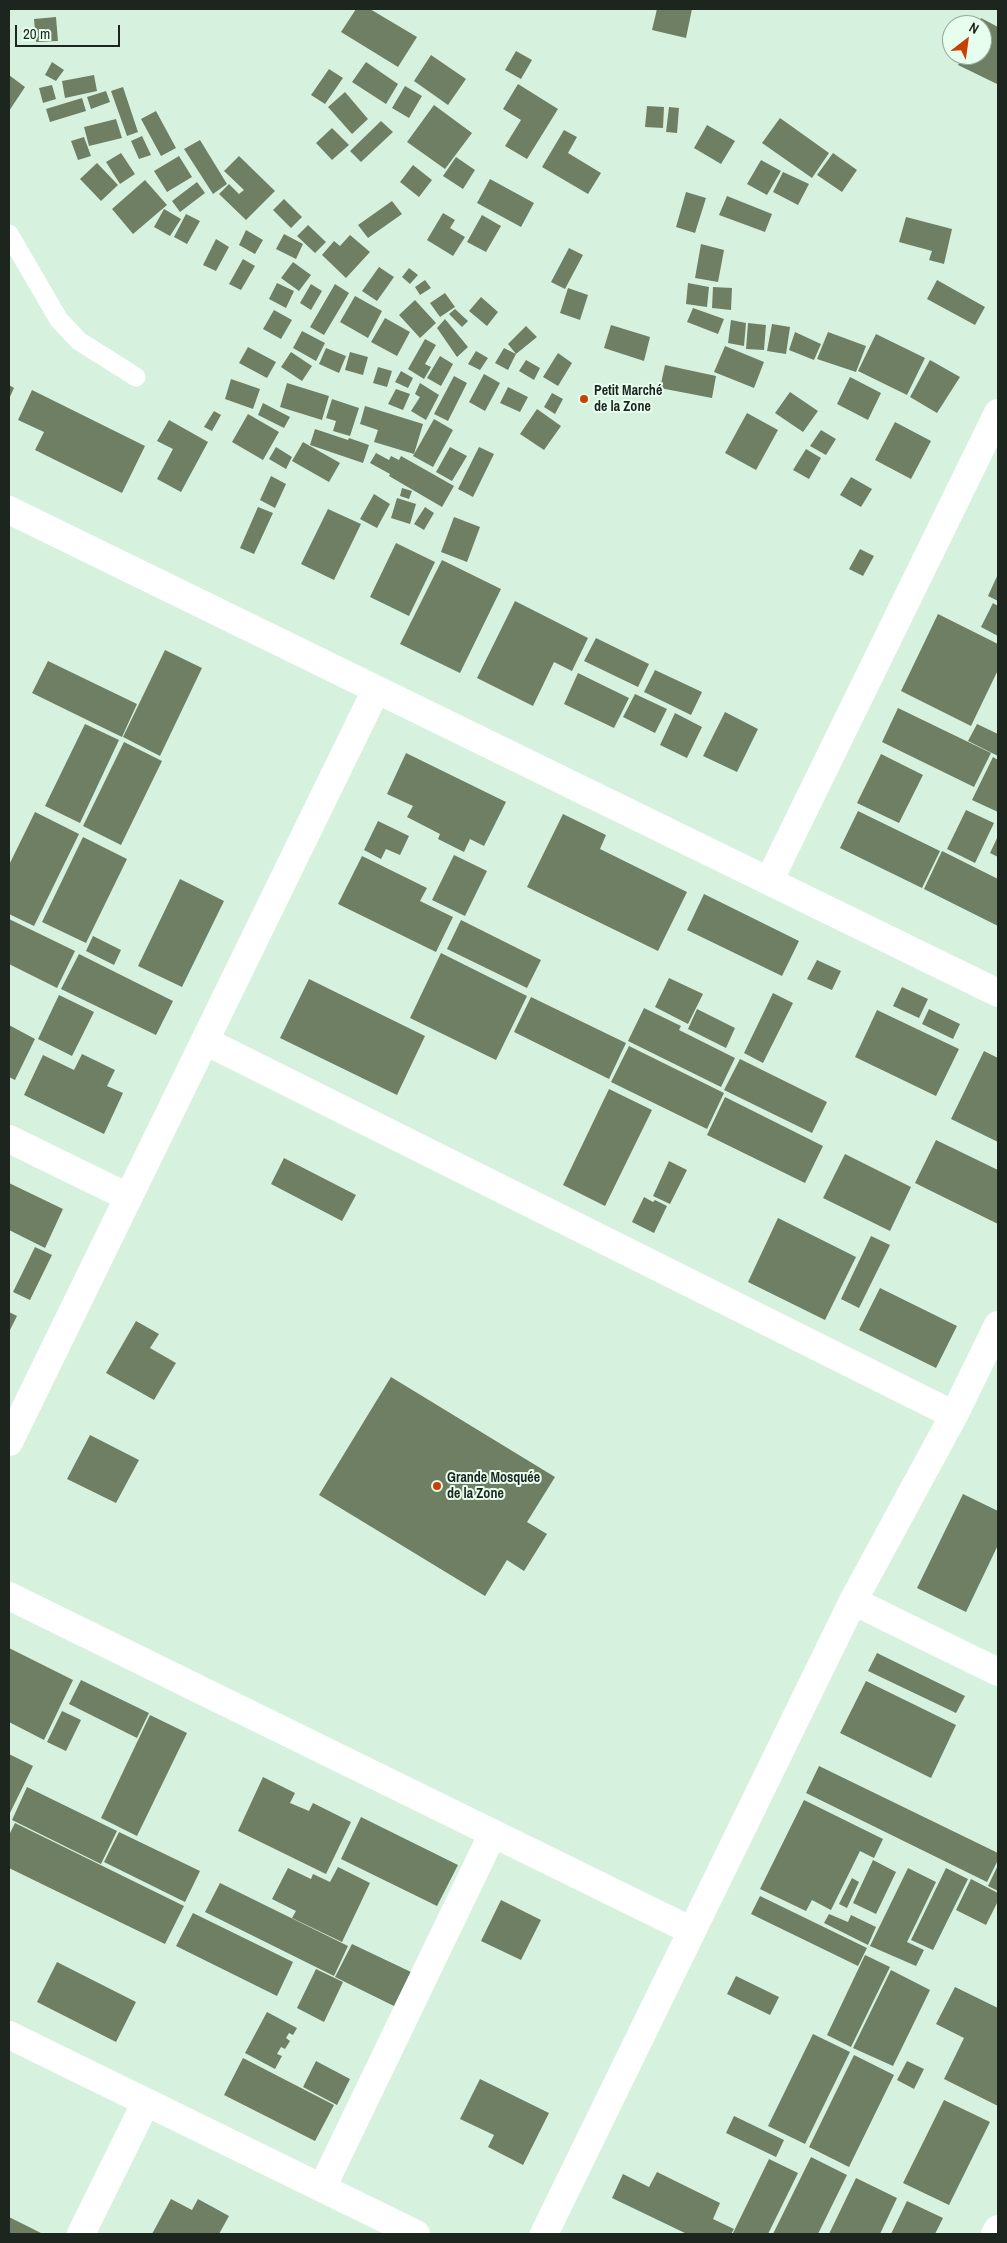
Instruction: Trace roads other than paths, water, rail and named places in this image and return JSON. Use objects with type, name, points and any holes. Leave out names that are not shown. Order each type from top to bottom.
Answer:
[{"type":"street","points":[[769,881],[998,413]]},
{"type":"street","points":[[11,516],[376,690],[998,993]]},
{"type":"street","points":[[9,1442],[376,690]]},
{"type":"street","points":[[205,1041],[954,1415]]},
{"type":"street","points":[[9,1139],[128,1198]]},
{"type":"street","points":[[544,2234],[853,1601],[954,1415],[998,1325]]},
{"type":"street","points":[[9,1596],[692,1931]]},
{"type":"street","points":[[853,1601],[998,1672]]},
{"type":"street","points":[[322,2188],[493,1833]]},
{"type":"street","points":[[9,2035],[416,2234]]},
{"type":"street","points":[[81,2234],[146,2102]]},
{"type":"street","points":[[996,2234],[998,2229]]},
{"type":"lane","points":[[9,234],[59,320],[79,341],[136,377]]},
{"type":"place","name":"Petit Marché de la Zone","points":[[584,399]]},
{"type":"place","name":"Grande Mosquée de la Zone","points":[[437,1486]]}]
